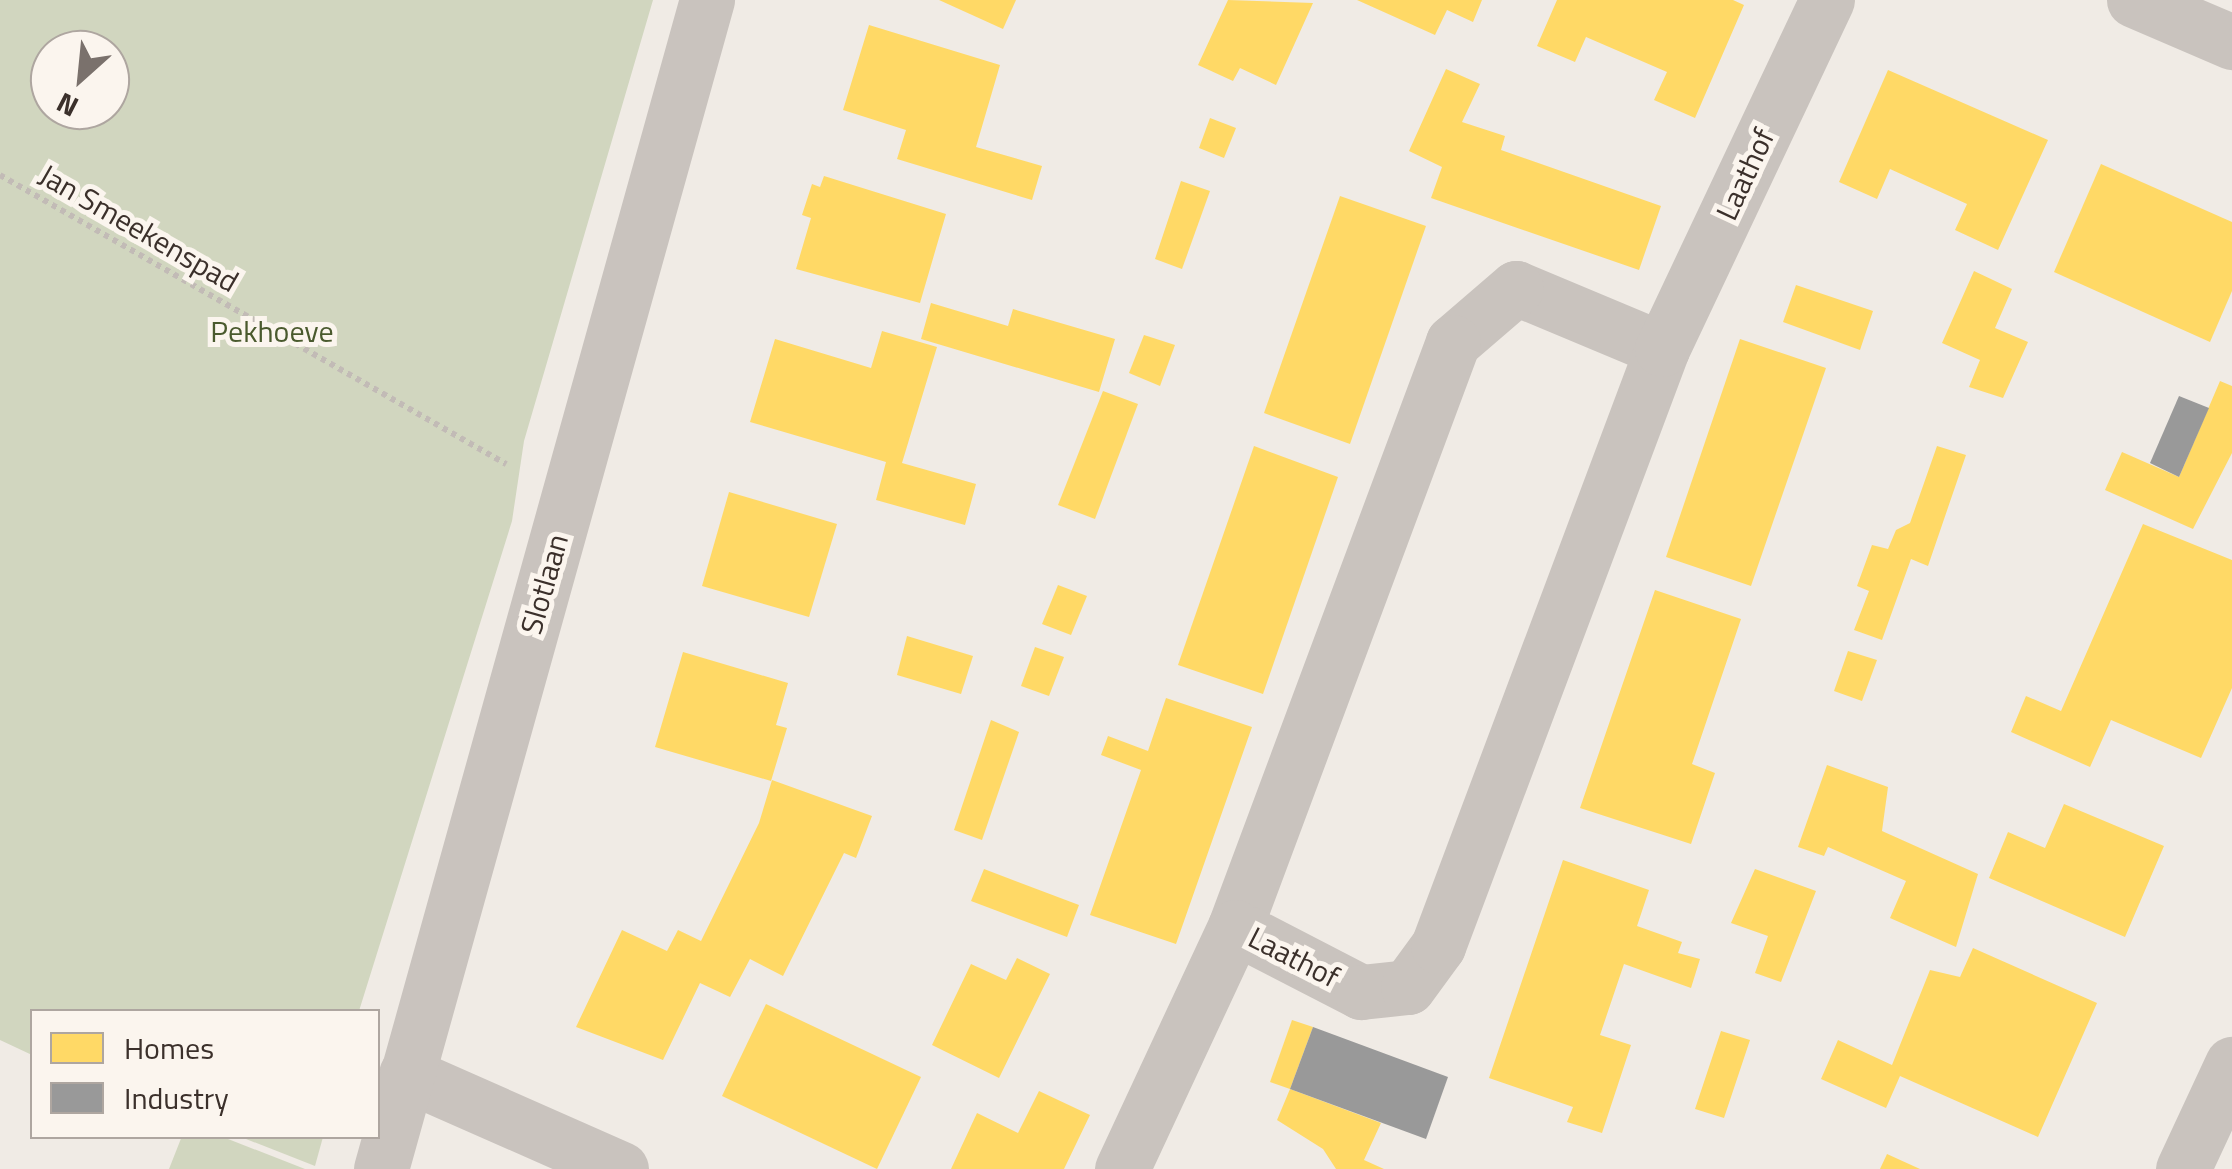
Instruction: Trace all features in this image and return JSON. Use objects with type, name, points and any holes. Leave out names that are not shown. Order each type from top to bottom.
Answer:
[{"type":"street","name":"Slotlaan","points":[[381,1169],[707,0]]},
{"type":"street","name":"Laathof","points":[[1662,349],[1516,288],[1453,342],[1235,927],[1361,992],[1408,987],[1438,946],[1662,349],[1827,0]]},
{"type":"street","points":[[2134,0],[2232,42]]},
{"type":"street","points":[[1122,1169],[1235,927]]},
{"type":"street","points":[[2183,1169],[2232,1064]]},
{"type":"street","points":[[406,1074],[621,1169]]},
{"type":"path","name":"Jan Smeekenspad","points":[[0,175],[568,499]]},
{"type":"green space","name":"Pekhoeve","points":[[0,0],[653,0],[524,441],[512,521],[360,1009],[30,1009],[30,1054],[0,1040]]},
{"type":"green space","points":[[181,1139],[228,1139],[305,1169],[169,1169]]},
{"type":"green space","points":[[246,1139],[322,1139],[315,1166]]},
{"type":"building: Homes","points":[[939,0],[1016,0],[1003,29]]},
{"type":"building: Homes","points":[[1228,0],[1313,3],[1276,85],[1240,68],[1233,81],[1198,65]]},
{"type":"building: Homes","points":[[1357,0],[1482,0],[1473,22],[1447,10],[1435,35]]},
{"type":"building: Homes","points":[[1557,0],[1733,0],[1744,5],[1695,118],[1654,100],[1667,72],[1586,37],[1575,62],[1537,46]]},
{"type":"building: Homes","points":[[869,25],[1000,65],[976,147],[1042,166],[1032,200],[897,159],[906,130],[843,110]]},
{"type":"building: Homes","points":[[1446,69],[1480,84],[1462,122],[1505,136],[1501,150],[1661,206],[1639,270],[1431,198],[1442,167],[1409,151]]},
{"type":"building: Homes","points":[[1888,70],[2048,140],[1998,250],[1955,230],[1967,204],[1890,169],[1877,199],[1839,182]]},
{"type":"building: Homes","points":[[1210,118],[1236,128],[1224,158],[1199,148]]},
{"type":"building: Homes","points":[[2101,164],[2232,222],[2232,291],[2210,342],[2054,272]]},
{"type":"building: Homes","points":[[824,176],[946,214],[920,303],[796,269],[811,218],[802,215],[812,184],[820,187]]},
{"type":"building: Homes","points":[[1181,181],[1210,191],[1182,269],[1155,259]]},
{"type":"building: Homes","points":[[1340,196],[1426,226],[1350,444],[1264,413]]},
{"type":"building: Homes","points":[[1974,271],[2012,289],[1995,328],[2028,342],[2003,398],[1969,387],[1980,360],[1942,343]]},
{"type":"building: Homes","points":[[1796,285],[1873,311],[1860,350],[1783,322]]},
{"type":"building: Homes","points":[[931,303],[1008,326],[1013,309],[1115,339],[1099,392],[921,339]]},
{"type":"building: Homes","points":[[882,331],[937,347],[902,463],[976,484],[965,525],[876,500],[886,462],[750,422],[775,339],[871,368]]},
{"type":"building: Homes","points":[[1144,335],[1175,345],[1160,386],[1129,373]]},
{"type":"building: Homes","points":[[1740,339],[1826,368],[1751,586],[1666,557]]},
{"type":"building: Homes","points":[[2220,381],[2232,386],[2232,453],[2193,529],[2105,490],[2122,452],[2179,477]]},
{"type":"building: Homes","points":[[1103,391],[1138,404],[1095,519],[1058,505]]},
{"type":"building: Homes","points":[[1254,446],[1338,477],[1263,694],[1178,665]]},
{"type":"building: Homes","points":[[1937,446],[1966,455],[1928,566],[1911,559],[1882,640],[1854,630],[1869,591],[1857,586],[1872,545],[1888,549],[1896,530],[1910,523]]},
{"type":"building: Homes","points":[[729,492],[837,524],[809,617],[702,586]]},
{"type":"building: Homes","points":[[2143,524],[2232,560],[2232,688],[2201,758],[2111,720],[2090,767],[2011,732],[2026,696],[2061,711]]},
{"type":"building: Homes","points":[[1058,585],[1087,596],[1071,635],[1042,624]]},
{"type":"building: Homes","points":[[1655,590],[1741,619],[1692,764],[1715,773],[1691,844],[1580,808]]},
{"type":"building: Homes","points":[[907,636],[973,656],[961,694],[897,675]]},
{"type":"building: Homes","points":[[1035,647],[1064,657],[1049,696],[1021,686]]},
{"type":"building: Homes","points":[[1848,651],[1877,660],[1862,701],[1834,691]]},
{"type":"building: Homes","points":[[683,652],[788,683],[776,725],[787,728],[771,781],[655,747]]},
{"type":"building: Homes","points":[[1166,698],[1252,727],[1176,944],[1090,915],[1141,770],[1101,755],[1108,736],[1148,751]]},
{"type":"building: Homes","points":[[991,720],[1019,732],[982,840],[954,830]]},
{"type":"building: Homes","points":[[1827,765],[1888,787],[1882,831],[1978,874],[1956,947],[1890,918],[1906,881],[1828,847],[1824,856],[1798,847]]},
{"type":"building: Homes","points":[[772,780],[872,816],[856,858],[844,853],[783,976],[750,959],[730,997],[700,983],[663,1060],[576,1027],[622,930],[667,951],[678,930],[701,941],[759,823]]},
{"type":"building: Homes","points":[[2064,804],[2164,846],[2125,937],[1989,878],[2008,832],[2045,848]]},
{"type":"building: Homes","points":[[1563,860],[1649,890],[1637,926],[1682,942],[1678,953],[1700,959],[1691,988],[1624,964],[1600,1035],[1631,1045],[1602,1133],[1567,1122],[1573,1107],[1489,1078]]},
{"type":"building: Homes","points":[[984,869],[1079,905],[1067,937],[971,901]]},
{"type":"building: Homes","points":[[1755,869],[1816,891],[1781,982],[1755,973],[1768,936],[1731,923]]},
{"type":"building: Homes","points":[[1973,948],[2097,1003],[2038,1137],[1900,1076],[1886,1108],[1821,1079],[1838,1040],[1892,1065],[1930,970],[1960,977]]},
{"type":"building: Homes","points":[[1017,958],[1050,974],[999,1078],[932,1045],[971,964],[1006,980]]},
{"type":"building: Homes","points":[[766,1004],[921,1077],[877,1169],[722,1096]]},
{"type":"building: Homes","points":[[1292,1020],[1313,1027],[1290,1089],[1270,1082]]},
{"type":"building: Homes","points":[[1721,1031],[1750,1040],[1724,1118],[1695,1109]]},
{"type":"building: Homes","points":[[1290,1089],[1381,1123],[1364,1160],[1384,1169],[1336,1169],[1323,1149],[1277,1120]]},
{"type":"building: Homes","points":[[1039,1091],[1090,1115],[1064,1169],[951,1169],[977,1113],[1018,1133]]},
{"type":"building: Homes","points":[[1887,1154],[1920,1169],[1880,1169]]},
{"type":"building: Industry","points":[[2179,396],[2209,408],[2179,477],[2150,463]]},
{"type":"building: Industry","points":[[1313,1027],[1448,1077],[1426,1139],[1290,1089]]}]
